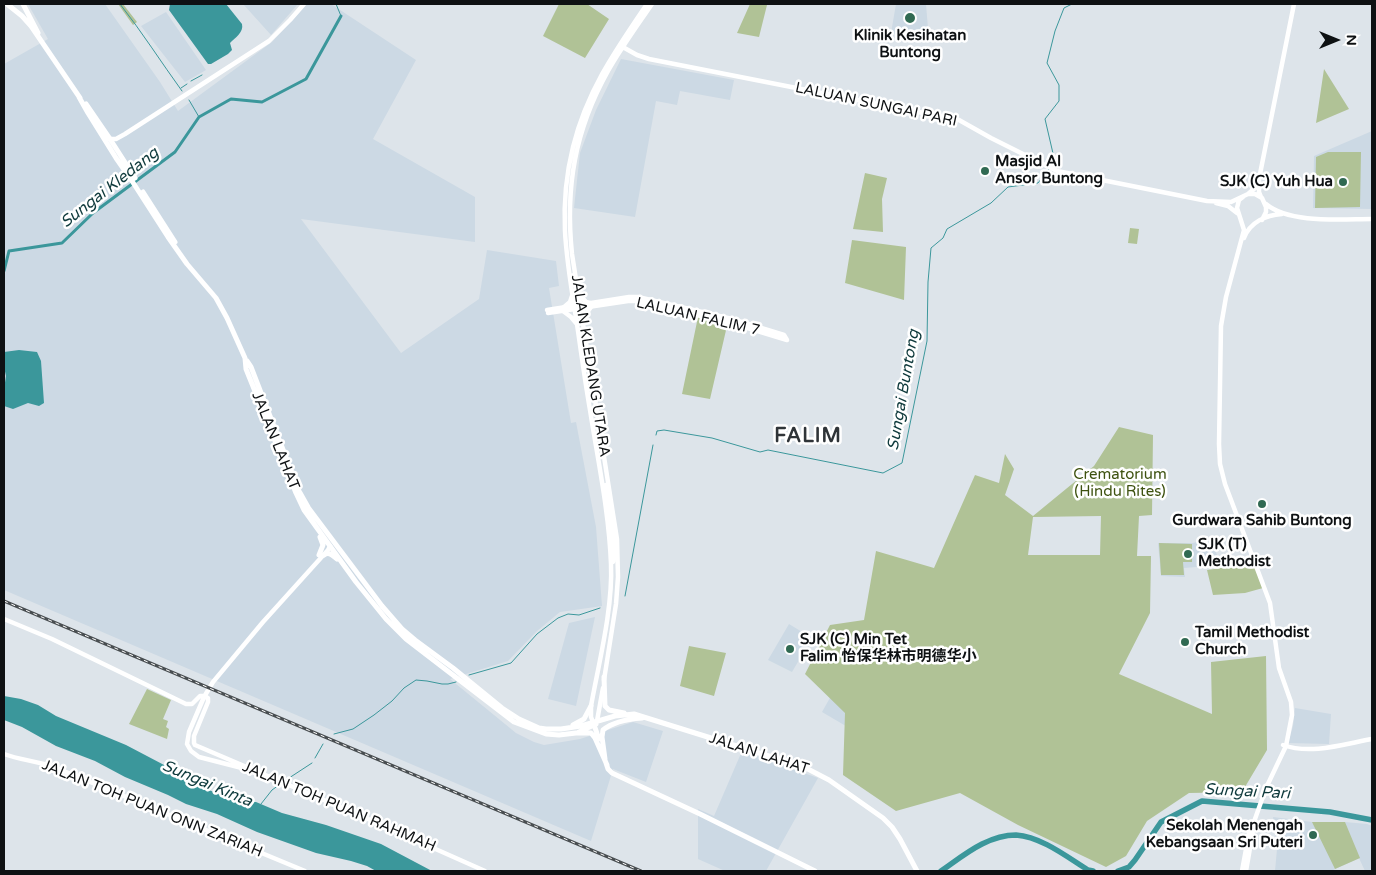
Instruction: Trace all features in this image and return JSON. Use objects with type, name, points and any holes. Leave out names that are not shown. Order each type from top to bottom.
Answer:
[{"type":"main road","name":"JALAN LAHAT","points":[[7,4],[22,16],[42,43],[79,97],[116,158],[134,180]]},
{"type":"main road","name":"JALAN LAHAT","points":[[24,4],[42,43]]},
{"type":"main road","points":[[110,139],[116,139],[269,40],[304,4]]},
{"type":"main road","name":"JALAN KLEDANG UTARA","points":[[595,723],[616,604],[618,539],[578,292],[570,232],[569,203],[577,149],[589,113],[621,46],[647,4]]},
{"type":"main road","name":"JALAN KLEDANG UTARA","points":[[595,723],[591,715],[608,614],[611,565],[608,524],[566,255],[564,203],[567,174],[573,146],[591,94],[604,68],[652,4]]},
{"type":"main road","points":[[1262,220],[1266,212],[1259,192],[1259,180],[1294,4]]},
{"type":"main road","name":"LALUAN SUNGAI PARI","points":[[621,46],[649,59],[959,120],[1044,166],[1057,171],[1207,201],[1231,202],[1245,195]]},
{"type":"main road","name":"JALAN LAHAT","points":[[79,97],[85,102],[110,139],[139,188],[172,235],[181,254],[216,298],[245,358],[246,369],[296,493],[306,508]]},
{"type":"main road","points":[[114,146],[116,139]]},
{"type":"main road","points":[[1244,871],[1254,819],[1265,787],[1284,745],[1291,721],[1292,708],[1279,668],[1270,602],[1225,484],[1219,449],[1222,315],[1244,230],[1238,216],[1237,204],[1259,180]]},
{"type":"main road","points":[[1245,195],[1255,194],[1272,209],[1282,214]]},
{"type":"main road","points":[[1207,201],[1228,206],[1244,222],[1250,224],[1273,214],[1310,219],[1372,219]]},
{"type":"main road","points":[[1221,331],[1244,238],[1248,229],[1255,223]]},
{"type":"main road","points":[[578,292],[583,300],[591,305],[586,314],[584,325]]},
{"type":"main road","points":[[572,295],[570,302],[563,310],[577,324]]},
{"type":"main road","name":"LALUAN FALIM 7","points":[[547,312],[591,305],[638,301],[731,323],[787,340]]},
{"type":"main road","points":[[306,508],[329,539],[330,546],[386,619],[406,638],[514,722],[546,734],[593,734],[612,773],[815,871]]},
{"type":"main road","points":[[306,508],[323,542],[321,555]]},
{"type":"main road","points":[[306,508],[362,578]]},
{"type":"main road","points":[[253,770],[201,758],[191,751],[187,744],[188,732],[213,682],[330,546]]},
{"type":"main road","points":[[330,546],[336,548],[356,574],[362,578]]},
{"type":"main road","points":[[321,555],[328,553],[344,564]]},
{"type":"main road","name":"JALAN LAHAT","points":[[362,578],[402,630],[502,708],[528,724],[546,729],[561,729],[595,723],[615,716],[634,714],[804,767],[829,780],[883,818],[900,839],[916,871]]},
{"type":"main road","name":"JALAN TOH PUAN RAHMAH","points":[[4,619],[52,639],[186,704],[192,704],[202,695],[206,697],[208,706],[194,736],[194,742],[208,751],[485,871]]},
{"type":"main road","points":[[604,677],[607,708],[612,711],[628,714]]},
{"type":"main road","points":[[561,729],[581,721],[588,714],[592,706],[594,709],[596,708],[602,689]]},
{"type":"main road","points":[[606,762],[601,735],[604,729],[618,722],[648,718]]},
{"type":"main road","points":[[576,733],[595,723],[606,762]]},
{"type":"main road","points":[[1284,745],[1296,748],[1322,748],[1372,739]]},
{"type":"main road","points":[[201,758],[208,751]]},
{"type":"main road","name":"JALAN TOH PUAN ONN ZARIAH","points":[[4,754],[54,767],[305,871]]},
{"type":"shaded area","points":[[28,4],[105,4],[178,111],[272,42],[307,4],[331,4],[416,60],[373,139],[475,197],[475,242],[301,219],[401,353],[479,299],[487,250],[556,261],[559,286],[549,288],[571,423],[576,422],[596,527],[602,606],[560,612],[537,631],[508,661],[450,679],[516,733],[544,745],[580,739],[633,722],[663,731],[646,782],[613,769],[591,841],[4,590],[4,64],[48,39]]},
{"type":"shaded area","points":[[243,4],[298,4],[271,35]]},
{"type":"shaded area","name":"Klinik Kesihatan Buntong","points":[[896,4],[926,4],[929,41],[891,33]]},
{"type":"shaded area","points":[[166,12],[206,70],[185,82],[141,26]]},
{"type":"shaded area","points":[[621,59],[734,80],[730,100],[680,91],[677,105],[656,101],[635,217],[574,208],[580,153],[596,110]]},
{"type":"shaded area","name":"SJK (C) Yuh Hua","points":[[1372,131],[1372,209],[1313,208],[1314,156]]},
{"type":"shaded area","name":"SJK (T) Methodist","points":[[1210,538],[1221,565],[1184,568],[1185,577],[1161,576],[1158,543],[1193,543]]},
{"type":"shaded area","points":[[595,617],[576,706],[548,699],[569,623]]},
{"type":"shaded area","name":"SJK (C) Min Tet Falim 怡保华林市明德华小","points":[[789,624],[812,638],[792,672],[768,660]]},
{"type":"shaded area","points":[[831,696],[868,739],[822,712]]},
{"type":"shaded area","points":[[1295,708],[1331,714],[1329,744],[1288,743],[1293,726]]},
{"type":"shaded area","points":[[742,751],[818,778],[766,871],[725,871],[698,859],[698,809],[714,816]]},
{"type":"shaded area","name":"Sekolah Menengah Kebangsaan Sri Puteri","points":[[1273,817],[1312,822],[1367,824],[1372,826],[1372,871],[1365,871],[1359,858],[1331,871],[1275,871],[1277,849]]},
{"type":"green space","points":[[118,4],[123,4],[137,22],[133,25]]},
{"type":"green space","points":[[559,4],[587,4],[609,19],[585,58],[543,36]]},
{"type":"green space","points":[[750,4],[767,5],[759,37],[737,33]]},
{"type":"green space","points":[[1324,69],[1349,109],[1316,123]]},
{"type":"green space","name":"SJK (C) Yuh Hua","points":[[1328,152],[1361,152],[1360,207],[1315,208],[1316,157]]},
{"type":"green space","points":[[865,173],[887,178],[882,199],[883,232],[853,229]]},
{"type":"green space","points":[[1130,228],[1139,229],[1137,244],[1128,243]]},
{"type":"green space","points":[[852,240],[906,247],[904,300],[845,283]]},
{"type":"green space","points":[[698,317],[727,326],[710,399],[682,394]]},
{"type":"green space","name":"Crematorium (Hindu Rites)","points":[[1119,427],[1153,435],[1152,515],[1139,516],[1137,556],[1151,556],[1150,613],[1119,674],[1212,714],[1211,662],[1266,656],[1267,750],[1242,792],[1189,793],[1147,821],[1126,856],[1106,867],[1018,825],[960,793],[896,811],[843,775],[845,713],[805,674],[830,625],[864,620],[876,551],[934,568],[975,475],[999,483],[1005,454],[1014,469],[1005,495],[1033,516],[1094,466]],"holes":[[[1101,516],[1100,555],[1028,555],[1033,517]]]},
{"type":"green space","points":[[1159,543],[1192,544],[1192,562],[1183,562],[1184,575],[1161,575]]},
{"type":"green space","points":[[1252,559],[1263,588],[1245,593],[1213,595],[1207,570],[1228,567]]},
{"type":"green space","points":[[689,646],[726,653],[714,696],[680,686]]},
{"type":"green space","points":[[147,689],[171,700],[163,719],[168,721],[166,727],[169,729],[167,739],[129,724]]},
{"type":"green space","points":[[1312,822],[1345,822],[1360,858],[1335,869]]},
{"type":"water","points":[[170,4],[226,4],[242,24],[237,37],[230,43],[232,50],[211,64],[208,64],[169,10]]},
{"type":"water","points":[[19,350],[37,352],[41,361],[44,403],[39,406],[28,403],[13,409],[4,406],[6,376],[4,352]]},
{"type":"water","name":"Sungai Kinta","points":[[4,696],[38,705],[56,716],[126,745],[231,800],[256,802],[282,813],[326,825],[381,844],[432,871],[376,871],[351,861],[316,853],[257,832],[217,814],[186,804],[125,777],[95,761],[56,746],[22,727],[4,720]]},
{"type":"waterway","name":"Sungai Kledang","points":[[120,4],[182,91]]},
{"type":"waterway","points":[[336,4],[341,16]]},
{"type":"waterway","name":"Sungai Buntong","points":[[1051,166],[1055,162],[1045,119],[1059,101],[1059,85],[1047,63],[1055,31],[1064,8],[1072,4]]},
{"type":"waterway","name":"Sungai Kledang","points":[[4,271],[9,251],[62,243],[93,213],[175,152],[199,117],[231,99],[262,102],[306,79],[341,16]]},
{"type":"waterway","points":[[191,81],[202,75]]},
{"type":"waterway","points":[[181,88],[187,84]]},
{"type":"waterway","name":"Sungai Kledang","points":[[189,100],[199,117]]},
{"type":"waterway","name":"Sungai Buntong","points":[[656,435],[657,431],[664,430],[712,438],[760,452],[768,450],[883,473],[902,463],[927,341],[928,282],[931,248],[943,238],[947,229],[991,203],[1008,187],[1038,183],[1049,169]]},
{"type":"waterway","name":"Sungai Buntong","points":[[625,596],[653,445]]},
{"type":"waterway","name":"Sungai Buntong","points":[[469,675],[511,663],[537,634],[558,618],[568,614],[579,615],[600,608]]},
{"type":"waterway","name":"Sungai Buntong","points":[[334,734],[353,729],[374,715],[392,701],[404,688],[416,680],[442,684],[456,682]]},
{"type":"waterway","name":"Sungai Buntong","points":[[315,758],[323,744]]},
{"type":"waterway","name":"Sungai Buntong","points":[[286,780],[312,763]]},
{"type":"waterway","name":"Sungai Buntong","points":[[261,804],[272,790],[279,785]]},
{"type":"waterway","name":"Sungai Pari","points":[[1118,871],[1129,867],[1161,822],[1202,801],[1330,812],[1372,820]]},
{"type":"waterway","name":"Sungai Pari","points":[[941,871],[966,853],[990,840],[1016,835],[1035,839],[1088,870],[1093,871]]},
{"type":"railway","points":[[4,601],[641,871]]},
{"type":"place","name":"Klinik Kesihatan Buntong","points":[[910,18]]},
{"type":"place","name":"Masjid Al Ansor Buntong","points":[[985,171]]},
{"type":"place","name":"SJK (C) Yuh Hua","points":[[1343,182]]},
{"type":"place","name":"Gurdwara Sahib Buntong","points":[[1262,504]]},
{"type":"place","name":"SJK (T) Methodist","points":[[1188,554]]},
{"type":"place","name":"Tamil Methodist Church","points":[[1185,642]]},
{"type":"place","name":"SJK (C) Min Tet Falim 怡保华林市明德华小","points":[[790,649]]},
{"type":"place","name":"Sekolah Menengah Kebangsaan Sri Puteri","points":[[1313,835]]},
{"type":"district","name":"FALIM","points":[[808,437]]}]
